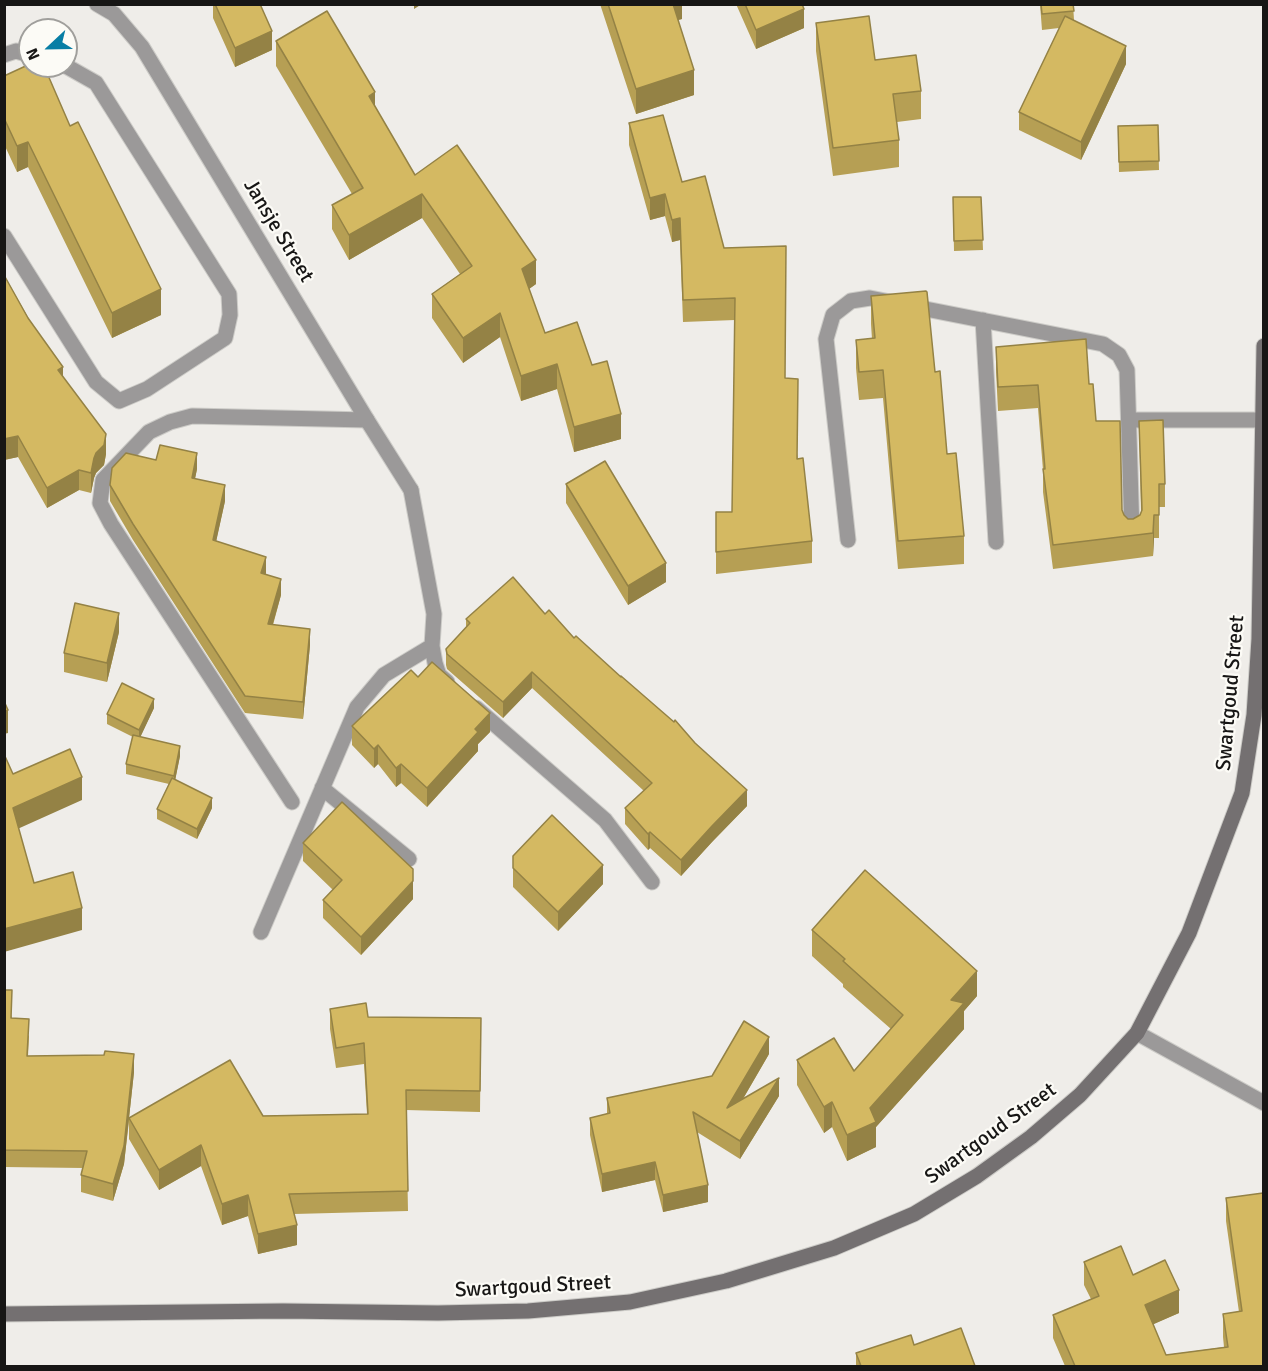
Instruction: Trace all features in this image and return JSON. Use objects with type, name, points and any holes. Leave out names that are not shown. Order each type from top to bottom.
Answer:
[{"type":"street","name":"Jansje Street","points":[[97,4],[114,14],[142,46],[411,490],[434,614],[432,646]]},
{"type":"street","points":[[4,236],[96,382],[119,401],[147,389],[225,338],[230,315],[229,294],[96,82],[78,72]]},
{"type":"street","points":[[848,540],[826,339],[833,315],[851,301],[870,298],[1103,344],[1119,355],[1127,370],[1132,533]]},
{"type":"street","points":[[983,321],[996,542]]},
{"type":"street","name":"Swartgoud Street","points":[[4,1314],[283,1311],[438,1313],[528,1311],[630,1302],[726,1281],[834,1248],[914,1214],[977,1176],[1031,1137],[1080,1095],[1137,1033],[1189,933],[1242,793],[1254,715],[1259,639],[1263,346]]},
{"type":"street","points":[[292,802],[111,524],[100,503],[104,480],[149,432],[170,422],[192,416],[367,420]]},
{"type":"street","points":[[1129,420],[1262,420]]},
{"type":"street","points":[[261,932],[357,707],[384,675],[432,646],[439,675],[605,820],[652,882]]},
{"type":"street","points":[[322,788],[409,859]]},
{"type":"street","points":[[1137,1033],[1263,1103]]},
{"type":"building","points":[[215,4],[260,4],[272,31],[235,48]]},
{"type":"building","points":[[608,4],[673,4],[694,70],[636,89]]},
{"type":"building","points":[[745,4],[802,4],[804,9],[756,30]]},
{"type":"building","points":[[1041,4],[1073,4],[1074,11],[1042,14]]},
{"type":"building","points":[[327,11],[375,92],[369,96],[415,175],[457,145],[536,260],[522,269],[545,333],[577,322],[592,365],[607,361],[621,414],[574,427],[557,364],[521,376],[500,313],[463,338],[432,294],[472,266],[422,194],[349,235],[332,205],[363,188],[276,41]]},
{"type":"building","points":[[869,16],[875,60],[916,55],[921,91],[893,94],[899,140],[833,148],[816,23]]},
{"type":"building","points":[[1065,16],[1126,46],[1081,142],[1019,112]]},
{"type":"building","points":[[18,70],[18,78],[49,78],[70,126],[78,122],[161,289],[112,313],[28,142],[17,146],[4,118],[4,76]]},
{"type":"building","points":[[663,115],[682,182],[705,176],[724,248],[786,246],[785,378],[798,379],[797,459],[803,458],[812,541],[716,552],[716,512],[732,512],[735,298],[683,300],[680,218],[672,220],[665,194],[650,198],[629,123]]},
{"type":"building","points":[[1158,125],[1159,161],[1119,162],[1118,126]]},
{"type":"building","points":[[953,197],[981,197],[983,240],[954,241]]},
{"type":"building","points":[[4,275],[28,318],[63,367],[58,370],[106,434],[104,445],[94,458],[91,473],[79,470],[47,488],[18,436],[4,439]]},
{"type":"building","points":[[926,291],[935,372],[940,371],[947,454],[956,453],[964,536],[898,541],[883,370],[859,372],[856,340],[875,338],[871,296]]},
{"type":"building","points":[[1086,339],[1089,384],[1093,384],[1096,421],[1120,421],[1124,515],[1128,519],[1133,519],[1140,515],[1142,510],[1139,421],[1163,420],[1165,484],[1159,484],[1159,515],[1154,515],[1153,533],[1053,545],[1043,469],[1045,469],[1038,385],[998,387],[996,347]]},
{"type":"building","points":[[160,445],[197,453],[192,478],[225,485],[213,540],[266,557],[261,573],[281,579],[268,624],[310,629],[303,702],[245,696],[110,485],[112,468],[126,453],[156,460]]},
{"type":"building","points":[[605,461],[666,563],[628,586],[566,484]]},
{"type":"building","points":[[513,577],[545,614],[549,610],[574,638],[576,636],[674,722],[675,720],[695,743],[747,790],[681,860],[650,832],[648,834],[625,808],[652,783],[532,672],[503,702],[447,654],[446,649],[470,623],[466,619]]},
{"type":"building","points":[[75,603],[119,613],[107,663],[64,653]]},
{"type":"building","points":[[432,662],[490,713],[475,729],[478,732],[427,788],[401,764],[396,768],[378,745],[374,749],[352,726],[411,670],[418,677]]},
{"type":"building","points":[[122,683],[154,699],[139,730],[107,714]]},
{"type":"building","points":[[133,735],[180,746],[174,776],[126,764]]},
{"type":"building","points":[[70,749],[82,777],[13,808],[34,883],[73,872],[82,908],[4,929],[4,754],[13,774]]},
{"type":"building","points":[[172,778],[212,798],[197,829],[157,809]]},
{"type":"building","points":[[342,802],[413,869],[413,881],[361,937],[323,900],[342,880],[303,843]]},
{"type":"building","points":[[552,815],[603,865],[558,912],[513,868],[513,856]]},
{"type":"building","points":[[865,870],[977,971],[951,1000],[964,1003],[870,1108],[876,1122],[847,1135],[832,1102],[824,1107],[797,1060],[834,1038],[854,1071],[903,1015],[812,930]]},
{"type":"building","points":[[4,990],[12,990],[11,1018],[29,1019],[27,1056],[104,1055],[105,1051],[134,1054],[124,1146],[113,1184],[81,1175],[87,1151],[4,1150]]},
{"type":"building","points":[[366,1003],[368,1017],[481,1018],[480,1091],[406,1090],[408,1191],[289,1194],[297,1225],[258,1234],[248,1195],[222,1204],[201,1145],[159,1170],[129,1118],[230,1060],[263,1116],[368,1114],[364,1043],[336,1048],[330,1009]]},
{"type":"building","points":[[744,1021],[769,1037],[727,1108],[779,1078],[740,1141],[693,1112],[708,1185],[663,1195],[655,1162],[602,1174],[590,1118],[610,1113],[607,1098],[712,1076]]},
{"type":"building","points":[[1263,1193],[1263,1366],[1075,1366],[1053,1315],[1099,1296],[1084,1262],[1121,1246],[1133,1275],[1165,1260],[1179,1290],[1145,1305],[1166,1355],[1228,1347],[1223,1314],[1242,1311],[1226,1198]]},
{"type":"building","points":[[961,1328],[975,1366],[861,1366],[856,1353],[911,1335],[914,1345]]}]
